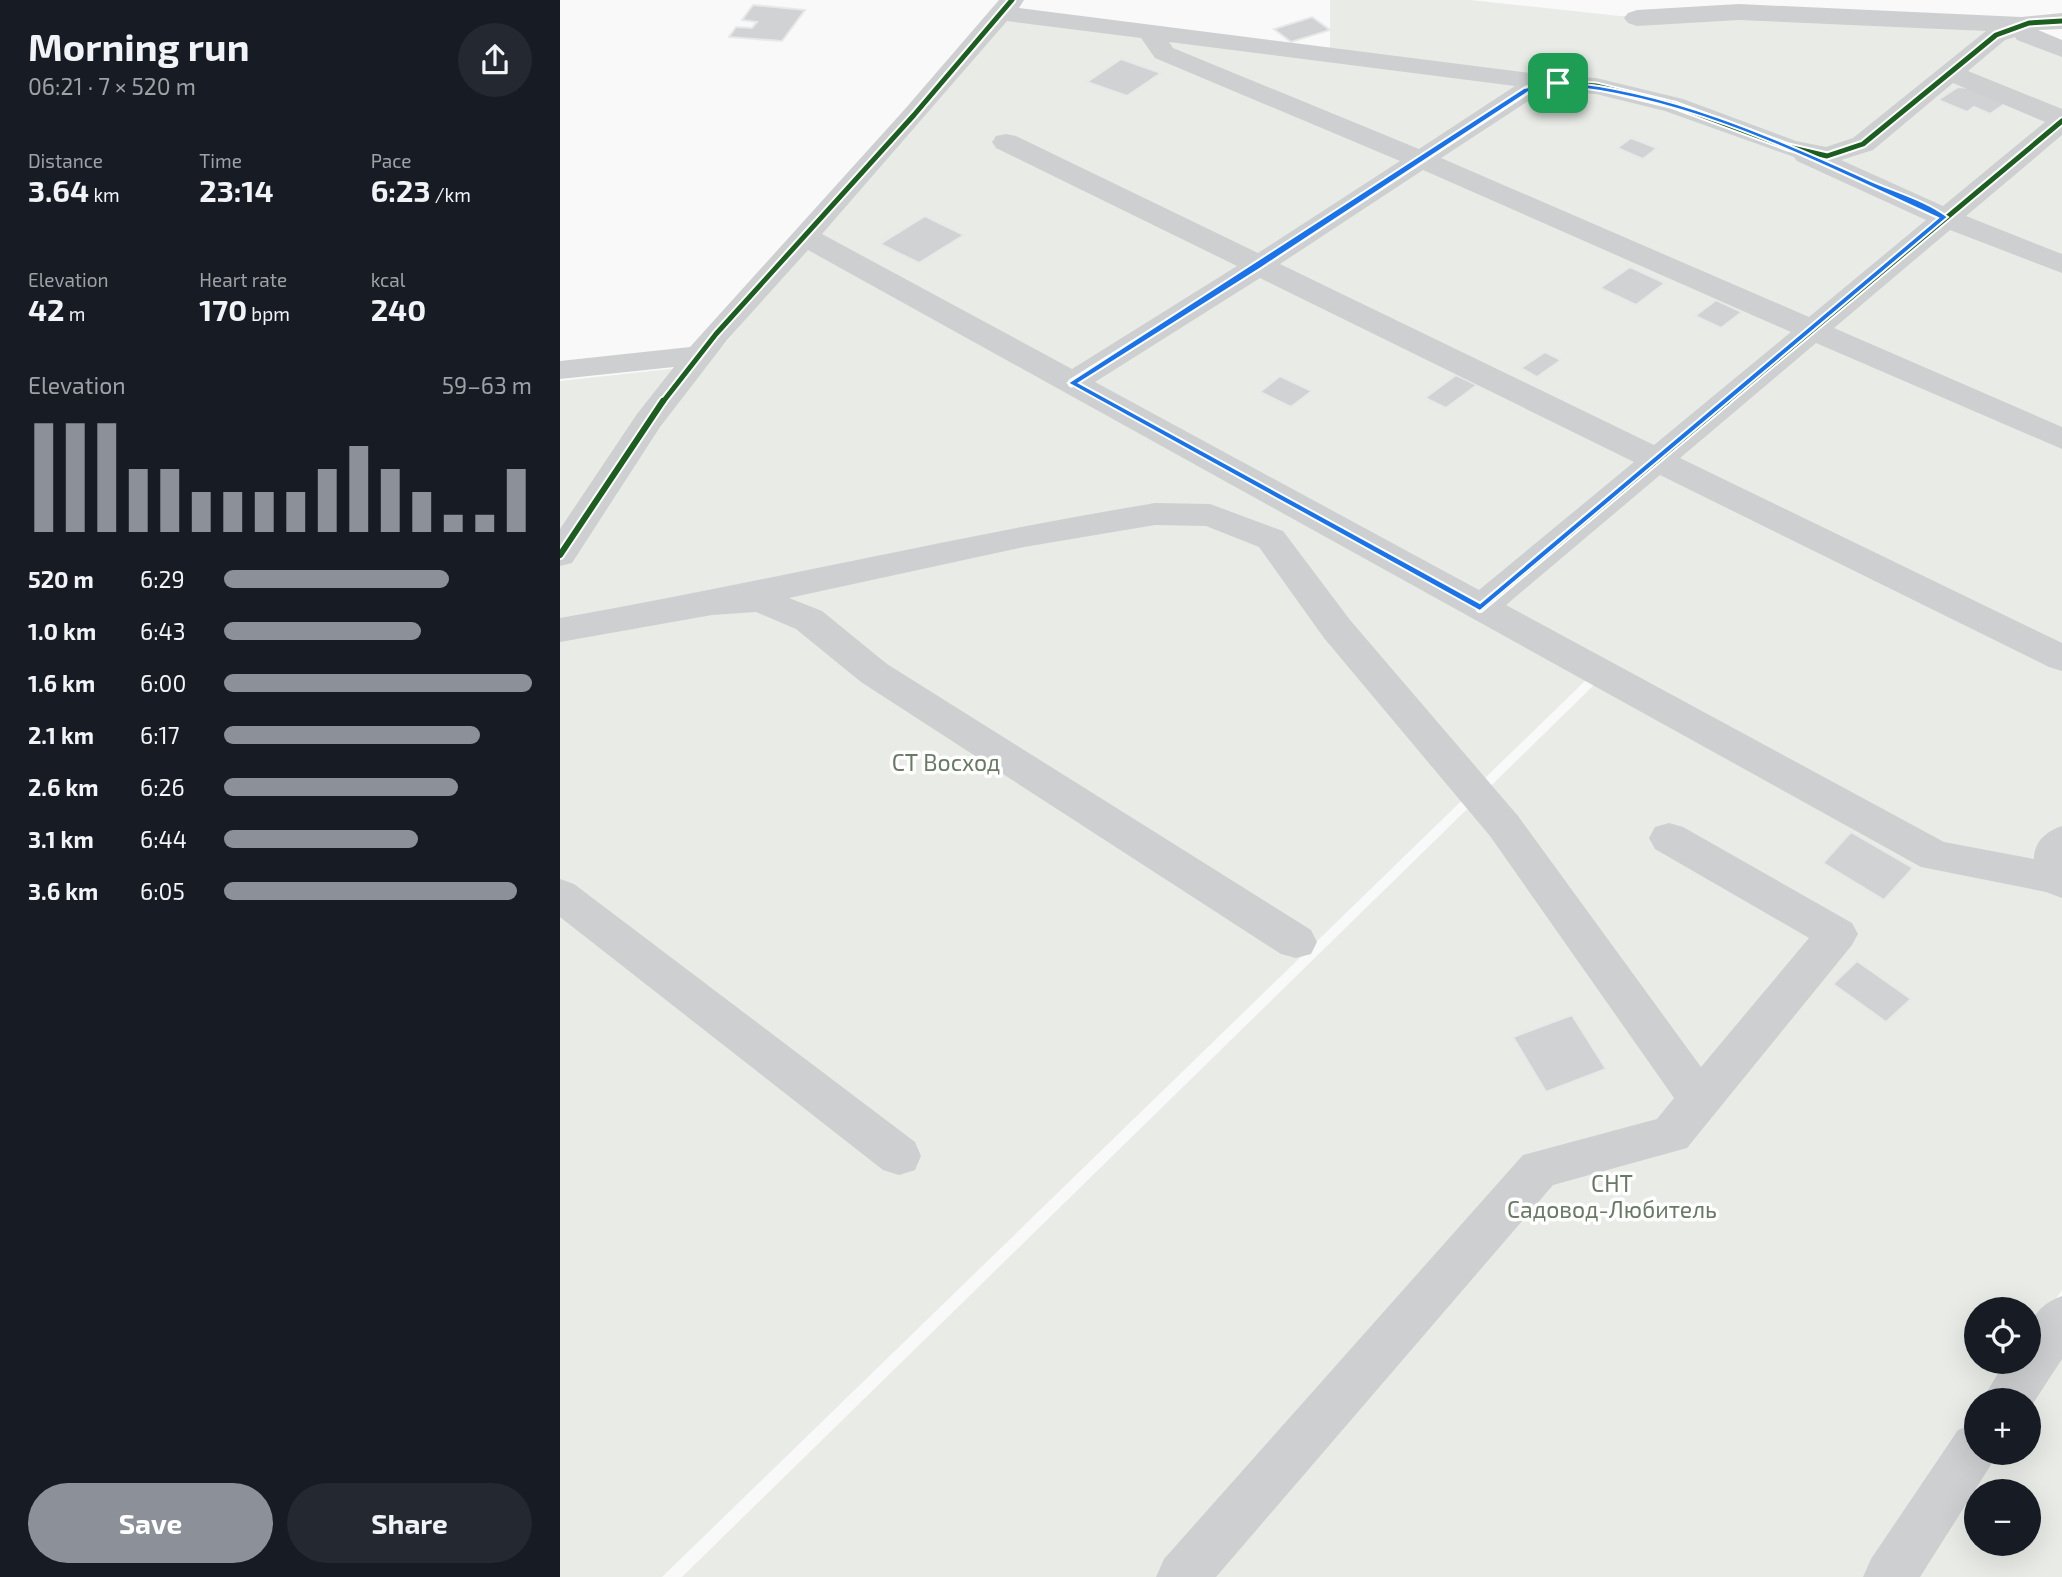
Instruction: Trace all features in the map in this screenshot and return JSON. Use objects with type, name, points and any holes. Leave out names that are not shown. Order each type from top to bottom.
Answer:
[{"type":"street","points":[[560,555],[648,421],[699,355],[914,115],[1007,6],[1149,31],[1596,86],[1674,105],[1788,146],[1944,217],[2062,264]]},
{"type":"street","points":[[1637,18],[1752,7],[2024,25],[2062,21]]},
{"type":"street","points":[[2024,25],[2026,35],[2062,49]]},
{"type":"street","points":[[1788,146],[1827,156],[1863,144],[1996,34],[2024,25]]},
{"type":"street","points":[[1149,31],[1164,53],[1422,160],[2062,439]]},
{"type":"street","points":[[1480,608],[2062,120],[1949,72]]},
{"type":"street","points":[[1072,383],[1258,266],[1527,89],[1558,83]]},
{"type":"street","points":[[1006,142],[2062,658]]},
{"type":"street","points":[[805,236],[1935,856],[2060,867]]},
{"type":"street","points":[[560,370],[699,355]]},
{"type":"street","points":[[560,630],[712,603],[1024,536],[1155,514],[1210,515],[1271,539],[1337,629],[1504,826],[1699,1100]]},
{"type":"street","points":[[712,603],[759,600],[809,620],[874,673],[1296,942]]},
{"type":"street","points":[[1182,1577],[1539,1169],[1671,1134],[1837,934],[1669,838]]},
{"type":"street","points":[[560,895],[899,1156]]},
{"type":"street","points":[[2015,1388],[2062,1318]]},
{"type":"street","points":[[1889,1577],[1964,1465]]},
{"type":"green space","points":[[1330,0],[1470,0],[1620,16],[1759,17],[2033,34],[2062,49],[2062,826],[2033,863],[1936,849],[815,235],[1005,18],[1330,58]]},
{"type":"green space","name":"СТ Восход","points":[[809,246],[1588,678],[662,1577],[560,1577],[560,381],[706,365]]},
{"type":"green space","name":"СНТ Садовод-Любитель","points":[[1598,681],[1933,864],[2062,891],[2062,1290],[2041,1322],[2041,1297],[1964,1297],[1964,1374],[2006,1374],[1997,1388],[1964,1388],[1964,1438],[1871,1577],[682,1577]]},
{"type":"green space","points":[[2062,1350],[2062,1577],[1916,1577],[1964,1503],[1964,1556],[2041,1556],[2041,1479],[1979,1479],[1988,1465],[2041,1465],[2041,1388],[2038,1388]]},
{"type":"building","points":[[753,5],[805,10],[782,41],[729,37],[736,27],[752,28],[757,22],[742,20]]},
{"type":"building","points":[[1312,17],[1330,30],[1291,42],[1274,29]]},
{"type":"building","points":[[1121,59],[1161,73],[1127,96],[1087,82]]},
{"type":"building","points":[[1958,87],[1970,88],[2006,103],[1990,114],[1974,107],[1967,112],[1938,100]]},
{"type":"building","points":[[1631,138],[1657,148],[1643,159],[1617,148]]},
{"type":"building","points":[[925,216],[964,235],[919,263],[880,244]]},
{"type":"building","points":[[1630,267],[1665,283],[1636,305],[1600,288]]},
{"type":"building","points":[[1716,300],[1742,312],[1721,328],[1695,316]]},
{"type":"building","points":[[1545,352],[1561,360],[1537,377],[1521,368]]},
{"type":"building","points":[[1456,375],[1477,385],[1446,408],[1425,398]]},
{"type":"building","points":[[1280,376],[1312,391],[1291,407],[1260,392]]},
{"type":"building","points":[[1851,832],[1913,868],[1884,900],[1823,863]]},
{"type":"building","points":[[1857,961],[1911,999],[1886,1022],[1833,984]]},
{"type":"building","points":[[1572,1015],[1606,1069],[1546,1092],[1513,1037]]},
{"type":"cycle path","points":[[560,555],[648,421],[716,334],[914,115],[1012,0]]},
{"type":"cycle path","points":[[1072,383],[1258,266],[1527,90],[1557,83],[1596,86],[1674,105],[1788,147],[1827,156],[1863,144],[1996,35],[2029,23],[2062,21]]},
{"type":"cycle path","points":[[1480,608],[2062,121]]},
{"type":"route","points":[[1558,83],[1596,86],[1674,105],[1788,146],[1944,217],[1480,608],[1072,383],[1258,266],[1527,89],[1558,83]]}]
